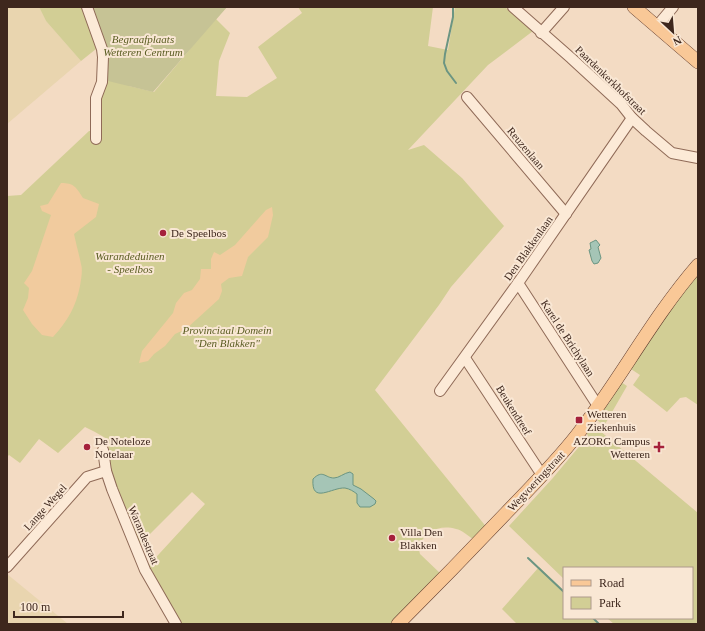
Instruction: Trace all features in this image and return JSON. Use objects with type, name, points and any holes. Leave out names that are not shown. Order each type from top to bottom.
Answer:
[{"type":"main road","points":[[634,7],[698,62]]},
{"type":"main road","name":"Wegvoeringstraat","points":[[398,624],[561,455],[598,406],[655,321],[684,281],[698,265]]},
{"type":"street","points":[[87,7],[102,49],[103,57],[102,82],[96,98],[96,139]]},
{"type":"street","name":"Paardenkerkhofstraat","points":[[513,7],[621,104],[632,118],[672,153],[698,158]]},
{"type":"street","points":[[541,33],[564,7]]},
{"type":"street","points":[[657,26],[673,7]]},
{"type":"street","name":"Reuzenlaan","points":[[467,97],[566,214]]},
{"type":"street","name":"Den Blakkenlaan","points":[[440,391],[518,283],[632,118]]},
{"type":"street","name":"Karel de Brichylaan","points":[[518,283],[598,406]]},
{"type":"street","name":"Beukendreef","points":[[465,358],[542,475]]},
{"type":"street","name":"Warandestraat","points":[[103,450],[106,472],[145,570],[176,624]]},
{"type":"street","name":"Lange Wegel","points":[[7,567],[87,477],[106,472]]},
{"type":"shaded area","points":[[7,7],[39,7],[46,21],[81,61],[7,124]]},
{"type":"shaded area","points":[[596,240],[600,245],[598,247],[601,258],[598,263],[594,264],[589,250],[591,249],[590,243]]},
{"type":"shaded area","points":[[350,472],[353,474],[353,485],[374,499],[376,501],[375,504],[370,507],[360,507],[357,503],[357,494],[345,488],[319,493],[315,491],[313,487],[313,479],[316,476],[322,474],[331,478],[336,478]]},
{"type":"shaded area","points":[[7,574],[68,624],[7,624]]},
{"type":"green space","points":[[39,7],[84,7],[96,49],[81,61],[46,21]]},
{"type":"green space","name":"Begraafplaats Wetteren Centrum","points":[[89,7],[227,7],[153,92],[104,80]]},
{"type":"green space","name":"Provinciaal Domein \"Den Blakken\"","points":[[227,7],[216,19],[230,33],[219,61],[216,96],[247,97],[277,78],[258,47],[302,13],[298,7],[433,7],[428,46],[448,50],[455,7],[505,7],[533,31],[488,65],[408,150],[424,145],[462,178],[504,226],[451,287],[375,390],[488,529],[473,539],[458,530],[450,528],[439,528],[429,533],[418,546],[420,554],[442,575],[392,624],[180,624],[148,566],[205,504],[192,492],[138,546],[107,467],[109,440],[85,427],[58,453],[39,439],[20,463],[9,455],[7,457],[7,196],[21,195],[89,131],[92,131],[96,127],[104,80]],"holes":[[[191,48],[154,92],[129,86]]]},
{"type":"green space","points":[[698,274],[698,405],[686,397],[680,398],[667,412],[633,385],[640,375],[631,369],[659,322]]},
{"type":"green space","points":[[621,382],[627,386],[604,426],[596,419],[610,402],[608,400]]},
{"type":"green space","points":[[593,425],[698,513],[698,624],[614,624],[608,619],[693,619],[693,567],[563,567],[563,578],[509,526],[552,479],[588,436],[586,432]]},
{"type":"green space","points":[[539,567],[563,590],[563,619],[593,619],[598,624],[517,624],[502,609]]},
{"type":"sand","points":[[61,183],[72,185],[83,198],[99,204],[96,217],[74,234],[82,267],[80,286],[71,313],[53,337],[42,335],[32,324],[23,310],[28,298],[29,288],[24,283],[32,271],[51,215],[42,211],[40,206],[48,204]]},
{"type":"sand","points":[[272,207],[273,215],[268,237],[248,257],[242,276],[229,278],[221,284],[222,291],[219,299],[186,329],[175,334],[165,346],[154,354],[148,361],[139,363],[142,351],[173,313],[176,303],[184,293],[192,290],[200,279],[201,269],[211,269],[211,259],[214,252],[220,255],[235,245],[266,210]]},
{"type":"waterway","points":[[453,7],[453,17],[444,63],[447,71],[456,83]]},
{"type":"waterway","points":[[528,558],[563,591]]},
{"type":"waterway","points":[[594,619],[599,624]]},
{"type":"place","name":"De Speelbos","points":[[163,233]]},
{"type":"place","name":"Wetteren Ziekenhuis","points":[[579,420]]},
{"type":"place","name":"De Noteloze Notelaar","points":[[87,447]]},
{"type":"place","name":"AZORG Campus Wetteren","points":[[659,447]]},
{"type":"place","name":"Villa Den Blakken","points":[[392,538]]},
{"type":"park label","name":"Warandeduinen - Speelbos","points":[[130,262]]}]
